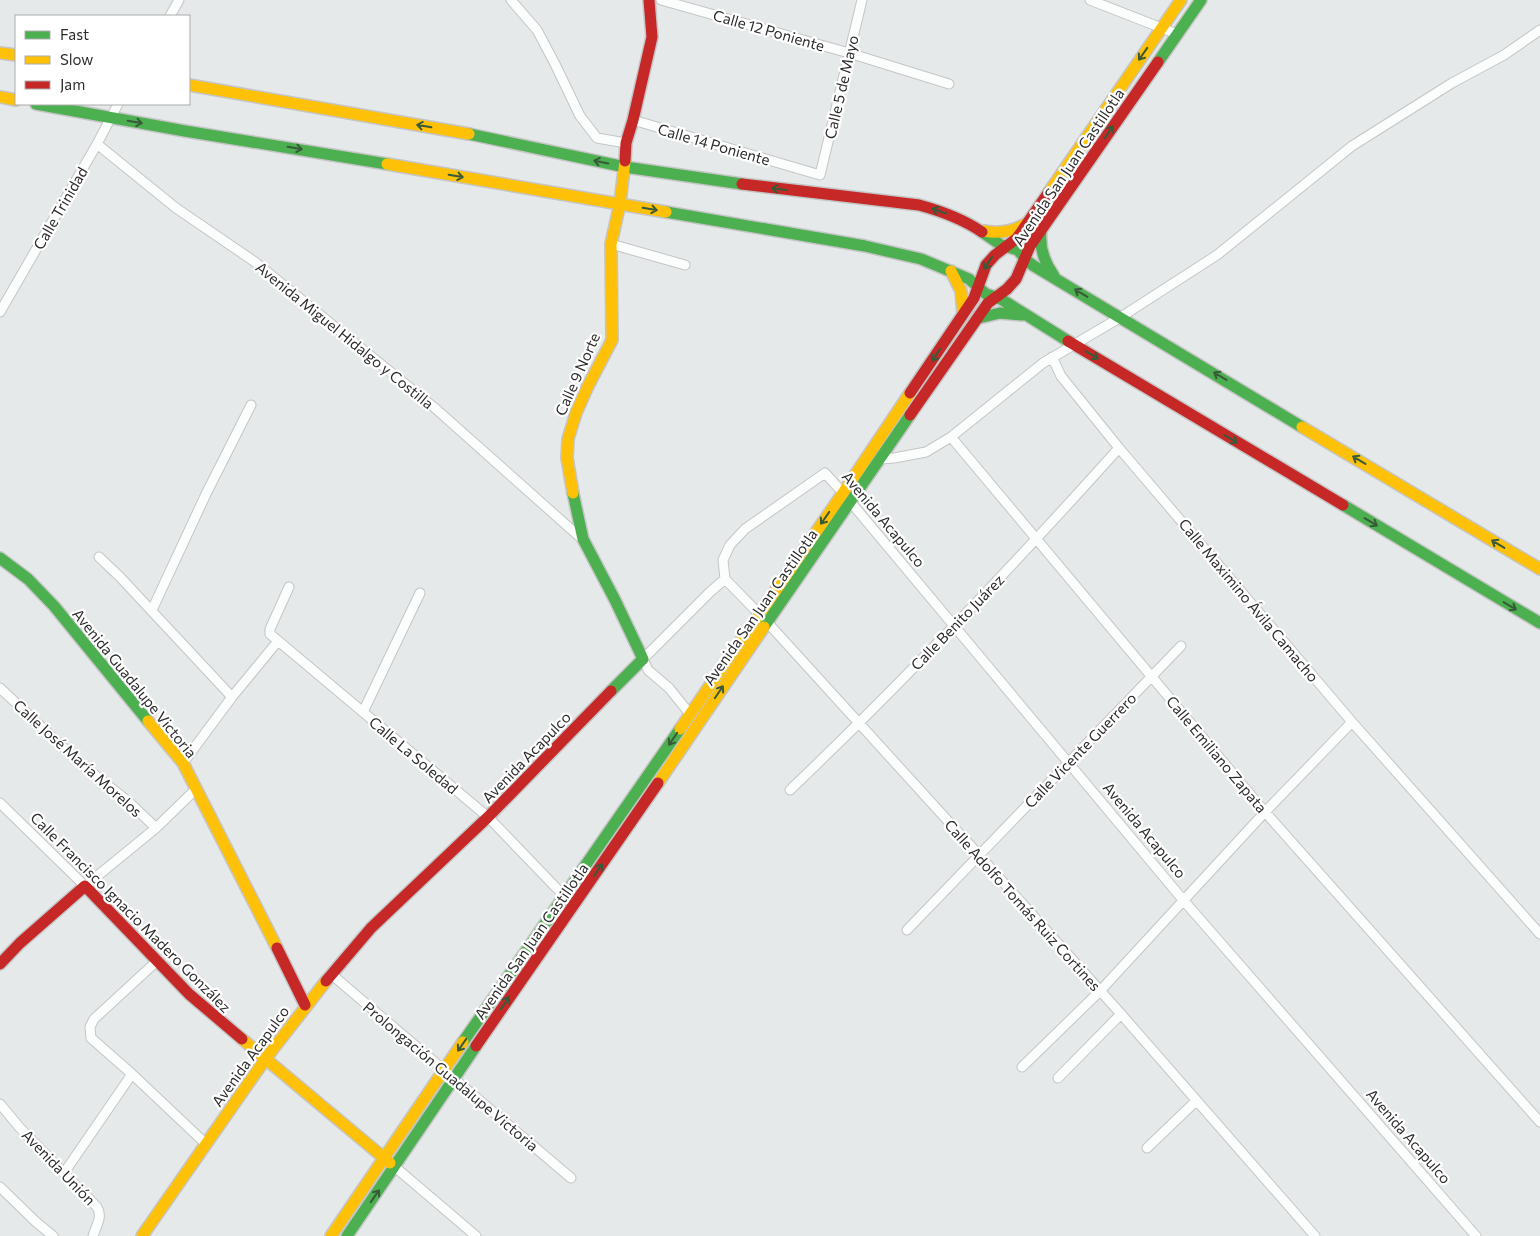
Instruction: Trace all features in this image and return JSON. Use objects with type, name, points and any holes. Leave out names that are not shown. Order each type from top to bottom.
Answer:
[{"type":"main road","name":"Calle 9 Norte","points":[[643,659],[583,539],[567,458],[571,424],[581,398],[612,340],[611,244],[620,204],[626,143],[652,37],[649,0]]},
{"type":"main road","name":"Avenida San Juan Castillotla","points":[[347,1236],[528,969],[580,896],[843,493],[977,294],[984,270],[990,260],[1016,238],[1181,0]]},
{"type":"main road","name":"Avenida San Juan Castillotla","points":[[331,1236],[690,714],[851,502],[990,301],[1014,282],[1021,270],[1024,258],[1041,230],[1201,0]]},
{"type":"main road","points":[[0,53],[15,56]]},
{"type":"main road","points":[[190,86],[438,128],[625,167],[778,189],[919,205],[941,211],[984,232],[998,243],[1018,250],[1034,266],[1121,316],[1540,569]]},
{"type":"main road","points":[[0,97],[15,100]]},
{"type":"main road","points":[[41,105],[620,204],[894,252],[921,259],[969,279],[986,294],[995,297],[1540,624]]},
{"type":"main road","points":[[984,232],[1008,232],[1027,223]]},
{"type":"main road","points":[[1041,230],[1040,243],[1042,255],[1047,267],[1055,278]]},
{"type":"main road","points":[[951,271],[962,291],[964,302],[963,314]]},
{"type":"main road","points":[[979,318],[1005,312],[1021,315],[1035,321]]},
{"type":"main road","name":"Avenida Guadalupe Victoria","points":[[0,558],[28,579],[54,606],[183,763],[305,1005]]},
{"type":"main road","name":"Avenida Acapulco","points":[[142,1236],[266,1058],[330,974],[371,928],[488,818],[643,659]]},
{"type":"main road","points":[[0,964],[20,943],[84,886]]},
{"type":"main road","name":"Calle Francisco Ignacio Madero González","points":[[84,886],[201,1004],[395,1167]]},
{"type":"street","points":[[171,15],[179,0]]},
{"type":"street","points":[[511,0],[537,30],[580,116],[597,138],[626,143]]},
{"type":"street","name":"Calle 12 Poniente","points":[[662,0],[849,53],[949,84]]},
{"type":"street","name":"Calle 5 de Mayo","points":[[820,175],[862,0]]},
{"type":"street","points":[[1090,0],[1104,2],[1177,34]]},
{"type":"street","points":[[880,459],[926,452],[951,437],[1028,374],[1052,357],[1217,255],[1352,146],[1452,83],[1504,55],[1540,30]]},
{"type":"street","name":"Calle Trinidad","points":[[0,312],[117,105]]},
{"type":"street","name":"Calle 14 Poniente","points":[[633,120],[820,175]]},
{"type":"street","name":"Avenida Miguel Hidalgo y Costilla","points":[[97,144],[176,208],[255,262],[422,397],[583,539]]},
{"type":"street","points":[[611,244],[685,266]]},
{"type":"street","name":"Calle Maximino Ávila Camacho","points":[[1052,357],[1061,376],[1119,448],[1352,722],[1540,934]]},
{"type":"street","points":[[152,610],[206,494],[251,405]]},
{"type":"street","name":"Calle Emiliano Zapata","points":[[951,437],[1266,812],[1540,1122]]},
{"type":"street","name":"Calle Benito Juárez","points":[[790,790],[859,724],[1037,539],[1119,448]]},
{"type":"street","name":"Avenida Acapulco","points":[[643,659],[725,579],[723,560],[730,545],[745,529],[825,473],[1184,901],[1476,1236]]},
{"type":"street","points":[[99,557],[152,610],[232,697]]},
{"type":"street","name":"Calle Adolfo Tomás Ruiz Cortines","points":[[725,579],[763,618],[979,855],[1315,1236]]},
{"type":"street","points":[[183,763],[232,697],[278,641],[269,632],[288,587]]},
{"type":"street","points":[[363,712],[420,593]]},
{"type":"street","name":"Calle La Soledad","points":[[278,641],[488,818],[565,897]]},
{"type":"street","name":"Calle Vicente Guerrero","points":[[908,930],[1150,676],[1181,646]]},
{"type":"street","points":[[643,659],[648,670],[669,688],[690,714]]},
{"type":"street","name":"Calle José María Morelos","points":[[1,690],[81,764],[128,802],[156,828]]},
{"type":"street","points":[[1022,1067],[1100,991],[1352,722]]},
{"type":"street","points":[[84,886],[156,828],[196,790]]},
{"type":"street","name":"Calle Francisco Ignacio Madero González","points":[[0,804],[84,886]]},
{"type":"street","points":[[157,961],[94,1019],[90,1027],[91,1038],[206,1144]]},
{"type":"street","name":"Prolongación Guadalupe Victoria","points":[[330,974],[571,1178]]},
{"type":"street","points":[[1058,1078],[1121,1014]]},
{"type":"street","points":[[64,1173],[132,1074]]},
{"type":"street","points":[[1147,1148],[1196,1101]]},
{"type":"street","name":"Avenida Unión","points":[[0,1104],[20,1128],[97,1207],[100,1213],[93,1236]]},
{"type":"street","points":[[395,1167],[476,1236]]},
{"type":"street","points":[[0,1187],[53,1236]]},
{"type":"traffic: fast","points":[[1158,62],[1201,0]]},
{"type":"traffic: fast","points":[[42,105],[387,164]]},
{"type":"traffic: fast","points":[[469,134],[625,167],[742,184]]},
{"type":"traffic: fast","points":[[666,212],[865,246],[921,259],[969,279],[986,294],[1001,299],[1068,341]]},
{"type":"traffic: fast","points":[[1041,230],[1043,254],[1054,276]]},
{"type":"traffic: fast","points":[[982,232],[1001,245],[1018,250],[1034,266],[1302,427]]},
{"type":"traffic: fast","points":[[979,318],[1000,313],[1022,315]]},
{"type":"traffic: fast","points":[[764,627],[910,415]]},
{"type":"traffic: fast","points":[[573,493],[583,539],[643,659],[611,691]]},
{"type":"traffic: fast","points":[[1343,505],[1540,623]]},
{"type":"traffic: fast","points":[[0,558],[28,579],[54,606],[148,721]]},
{"type":"traffic: fast","points":[[463,1042],[680,729]]},
{"type":"traffic: fast","points":[[347,1236],[476,1046]]},
{"type":"traffic: slow","points":[[1049,192],[1181,0]]},
{"type":"traffic: slow","points":[[0,53],[15,55]]},
{"type":"traffic: slow","points":[[190,85],[469,134]]},
{"type":"traffic: slow","points":[[0,97],[15,100]]},
{"type":"traffic: slow","points":[[573,493],[567,458],[568,439],[576,413],[612,340],[611,244],[620,203],[625,161]]},
{"type":"traffic: slow","points":[[387,164],[666,212]]},
{"type":"traffic: slow","points":[[984,231],[1006,232],[1027,223]]},
{"type":"traffic: slow","points":[[951,271],[961,291],[963,314]]},
{"type":"traffic: slow","points":[[680,729],[910,393]]},
{"type":"traffic: slow","points":[[1302,427],[1540,569]]},
{"type":"traffic: slow","points":[[658,783],[764,627]]},
{"type":"traffic: slow","points":[[148,721],[183,763],[277,948]]},
{"type":"traffic: slow","points":[[142,1236],[266,1058],[326,981]]},
{"type":"traffic: slow","points":[[242,1039],[390,1163]]},
{"type":"traffic: slow","points":[[331,1236],[463,1042]]},
{"type":"traffic: jam","points":[[625,161],[626,143],[652,37],[649,0]]},
{"type":"traffic: jam","points":[[910,415],[988,303],[1007,289],[1016,279],[1030,246],[1158,62]]},
{"type":"traffic: jam","points":[[742,184],[919,205],[952,216],[982,232]]},
{"type":"traffic: jam","points":[[910,393],[974,298],[986,265],[995,255],[1017,238],[1049,192]]},
{"type":"traffic: jam","points":[[1068,341],[1343,505]]},
{"type":"traffic: jam","points":[[326,981],[371,928],[488,817],[611,691]]},
{"type":"traffic: jam","points":[[476,1046],[658,783]]},
{"type":"traffic: jam","points":[[0,964],[20,943],[85,886],[189,994],[242,1039]]},
{"type":"traffic: jam","points":[[277,948],[305,1005]]}]
